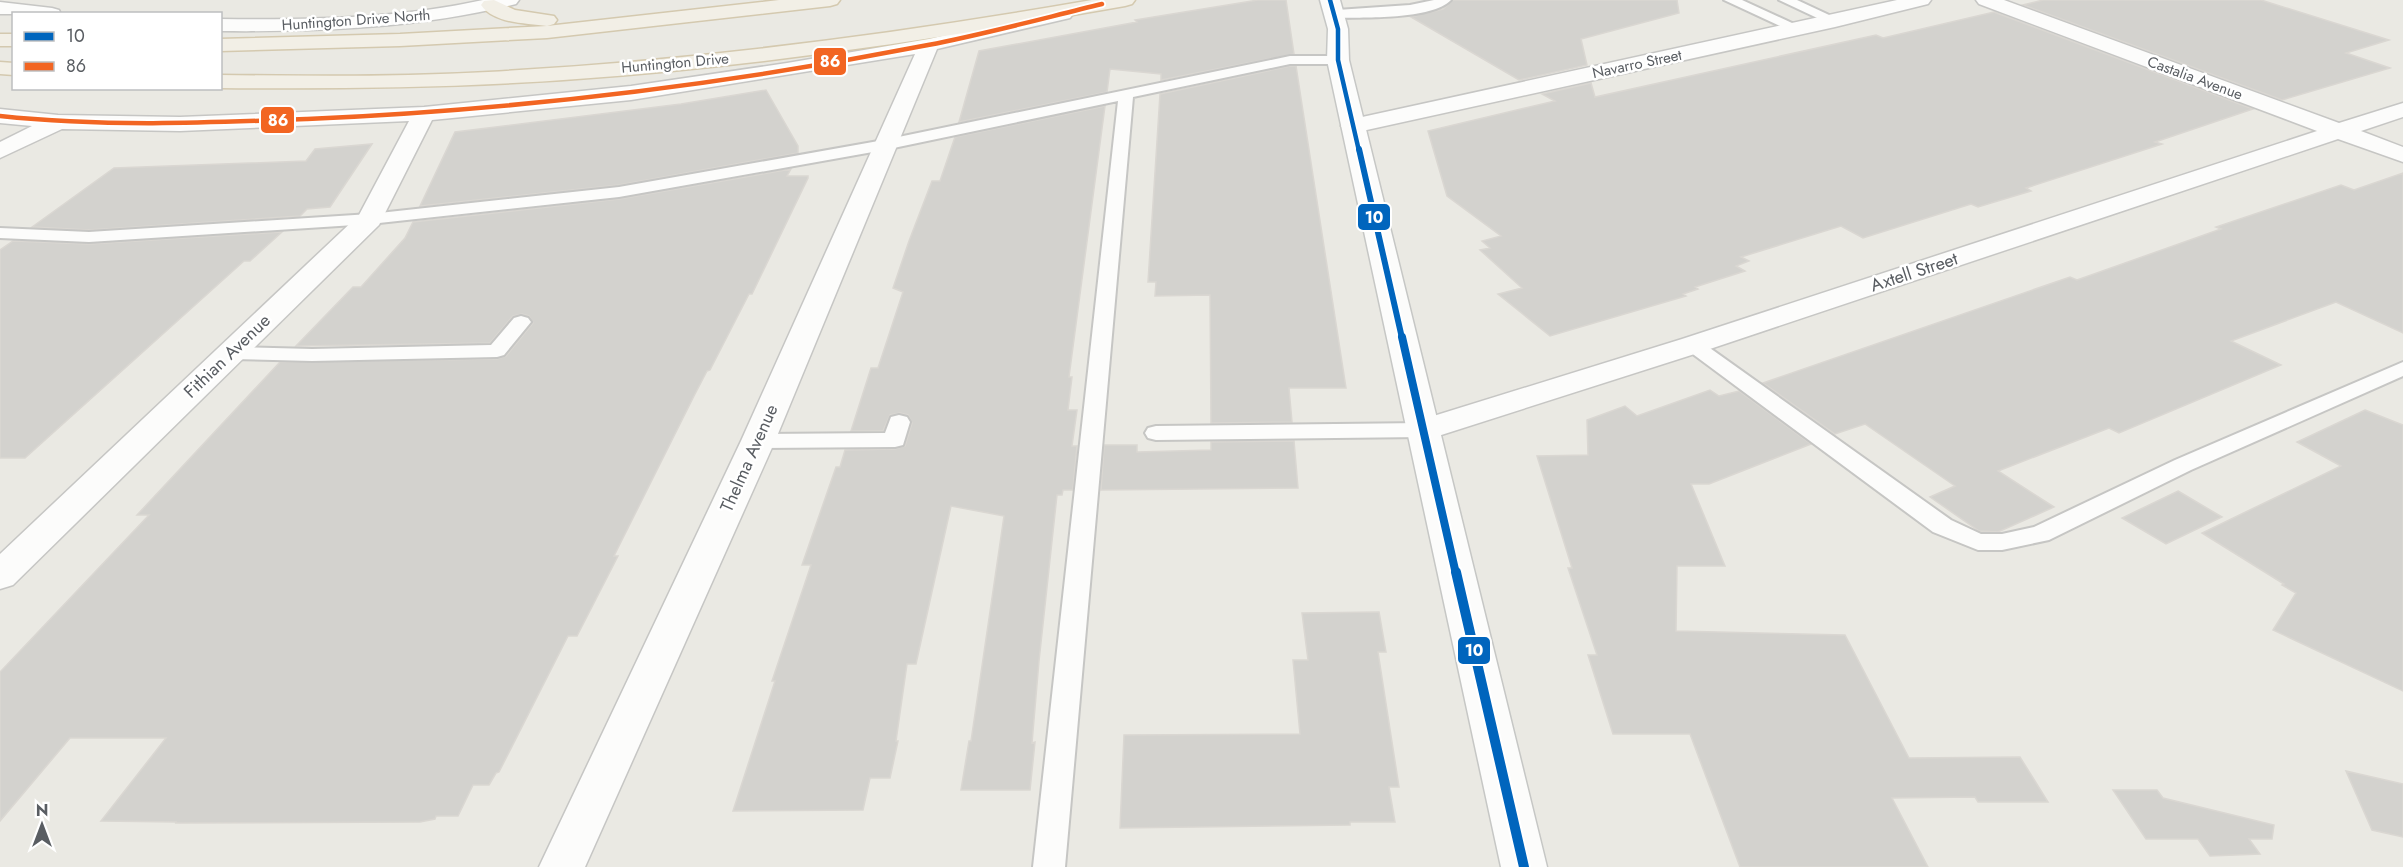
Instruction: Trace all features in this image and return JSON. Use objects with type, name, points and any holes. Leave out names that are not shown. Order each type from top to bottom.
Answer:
[{"type":"main road","points":[[222,45],[400,40],[536,32],[830,0]]},
{"type":"main road","name":"Huntington Drive","points":[[222,82],[395,82],[582,71],[917,41],[1016,0]]},
{"type":"main road","points":[[1102,4],[1125,0]]},
{"type":"main road","points":[[500,2],[510,15],[531,19],[581,21],[732,12]]},
{"type":"street","name":"Navarro Street","points":[[1353,126],[1835,21],[1921,0]]},
{"type":"street","name":"Castalia Avenue","points":[[1986,0],[2403,155]]},
{"type":"street","name":"Huntington Drive North","points":[[222,25],[392,21],[458,12],[500,2]]},
{"type":"street","points":[[0,116],[58,122],[180,124],[424,114],[631,93],[917,41],[1102,4]]},
{"type":"street","points":[[1333,7],[1340,30],[1338,60],[1524,867]]},
{"type":"street","points":[[0,8],[35,12]]},
{"type":"street","name":"Thelma Avenue","points":[[562,867],[758,441],[884,145],[917,41]]},
{"type":"street","name":"Axtell Street","points":[[1423,430],[1693,345],[2403,110]]},
{"type":"street","name":"Fithian Avenue","points":[[0,576],[369,219],[424,114]]},
{"type":"street","points":[[0,151],[58,122]]},
{"type":"lane","points":[[1333,7],[1412,9],[1439,5],[1444,0]]},
{"type":"lane","points":[[1731,0],[1798,29]]},
{"type":"lane","points":[[1786,0],[1835,21]]},
{"type":"lane","points":[[0,233],[89,237],[369,219],[619,192],[884,145],[1290,60],[1338,60]]},
{"type":"lane","points":[[1049,867],[1126,94]]},
{"type":"lane","points":[[231,353],[312,355],[497,351],[521,322]]},
{"type":"lane","points":[[1693,345],[1942,526],[1978,542],[2002,542],[2040,534],[2183,465],[2403,368]]},
{"type":"lane","points":[[758,441],[895,440],[899,422]]},
{"type":"lane","points":[[1156,433],[1423,430]]},
{"type":"building","points":[[1258,0],[1286,0],[1294,54],[1161,80],[1161,74],[1110,69],[1107,92],[959,122],[979,51],[1137,22],[1135,20]]},
{"type":"building","points":[[1453,0],[1677,0],[1679,13],[1581,39],[1587,65],[1519,80],[1411,17],[1443,9]]},
{"type":"building","points":[[2043,0],[2261,0],[2389,40],[2346,53],[2390,68],[2282,100],[2023,5]]},
{"type":"building","points":[[1994,12],[2253,109],[2155,142],[2162,144],[2026,188],[2031,191],[1978,207],[1971,204],[1863,238],[1841,226],[1741,257],[1749,261],[1736,266],[1745,271],[1695,287],[1698,289],[1683,294],[1686,296],[1550,336],[1498,294],[1522,288],[1480,250],[1490,248],[1482,241],[1501,236],[1447,196],[1428,131],[1555,101],[1542,94],[1591,83],[1595,97],[1876,35],[1883,38]]},
{"type":"building","points":[[1296,66],[1346,388],[1289,388],[1292,422],[1211,423],[1210,295],[1155,296],[1156,282],[1148,282],[1160,94]]},
{"type":"building","points":[[766,90],[798,146],[798,153],[619,185],[420,206],[455,132],[681,104]]},
{"type":"building","points":[[1105,106],[1069,377],[1072,377],[1068,410],[1077,410],[1072,446],[1077,446],[1073,490],[1063,490],[1062,495],[1057,495],[1039,661],[1030,790],[961,790],[969,741],[971,741],[1004,516],[951,506],[916,664],[907,664],[896,741],[898,741],[890,778],[870,778],[863,810],[733,811],[775,681],[772,681],[811,565],[802,565],[836,467],[840,467],[845,450],[895,449],[905,446],[912,423],[908,415],[900,413],[890,415],[883,431],[851,431],[871,368],[878,368],[903,292],[893,288],[909,241],[932,181],[940,181],[955,137]]},
{"type":"building","points":[[372,144],[330,207],[307,209],[300,216],[89,230],[32,227],[114,168],[306,161],[315,149]]},
{"type":"building","points":[[791,169],[787,176],[808,176],[808,178],[752,294],[749,294],[694,396],[577,636],[568,636],[499,772],[489,785],[473,785],[458,816],[436,816],[435,819],[420,822],[101,821],[166,738],[70,738],[0,821],[0,672],[149,515],[137,515],[280,362],[497,359],[506,356],[533,323],[529,316],[522,314],[513,316],[490,343],[296,346],[353,287],[361,287],[405,238],[413,222],[619,199]]},
{"type":"building","points":[[2403,173],[2403,333],[2336,302],[2231,341],[2281,365],[2119,433],[2109,428],[1998,471],[2054,507],[1998,532],[1979,531],[1930,497],[1955,486],[1865,424],[1835,434],[1763,383],[2070,277],[2077,280],[2221,229],[2216,227],[2341,185],[2354,190]]},
{"type":"building","points":[[282,232],[250,261],[244,261],[25,458],[0,458],[0,250],[13,241],[89,244]]},
{"type":"building","points":[[1710,390],[1719,396],[1739,391],[1811,444],[1709,484],[1691,484],[1725,566],[1677,566],[1676,631],[1845,635],[1909,758],[2020,757],[2048,802],[1978,802],[1975,797],[1892,798],[1928,867],[1740,867],[1690,734],[1613,734],[1588,655],[1597,655],[1568,568],[1572,568],[1537,456],[1588,455],[1587,420],[1625,406],[1637,416]]},
{"type":"building","points":[[2365,410],[2403,425],[2403,691],[2273,630],[2296,593],[2202,533],[2341,466],[2297,442]]},
{"type":"building","points":[[1294,441],[1298,488],[1101,490],[1104,445],[1137,445],[1137,452],[1211,450],[1211,442]]},
{"type":"building","points":[[2178,491],[2222,517],[2166,544],[2122,518]]},
{"type":"building","points":[[1379,612],[1386,652],[1378,652],[1399,787],[1389,787],[1395,822],[1350,822],[1350,825],[1120,828],[1124,735],[1300,734],[1293,660],[1308,660],[1302,613]]},
{"type":"building","points":[[2346,771],[2403,784],[2403,837],[2372,830]]},
{"type":"building","points":[[2113,790],[2157,790],[2163,798],[2274,825],[2272,839],[2249,839],[2260,854],[2210,856],[2198,839],[2146,839]]},
{"type":"transit line","name":"10","points":[[1330,0],[1338,29],[1338,60],[1524,867]]},
{"type":"transit line","name":"86","points":[[0,116],[58,122],[180,124],[424,114],[631,93],[929,45],[1102,4]]}]
